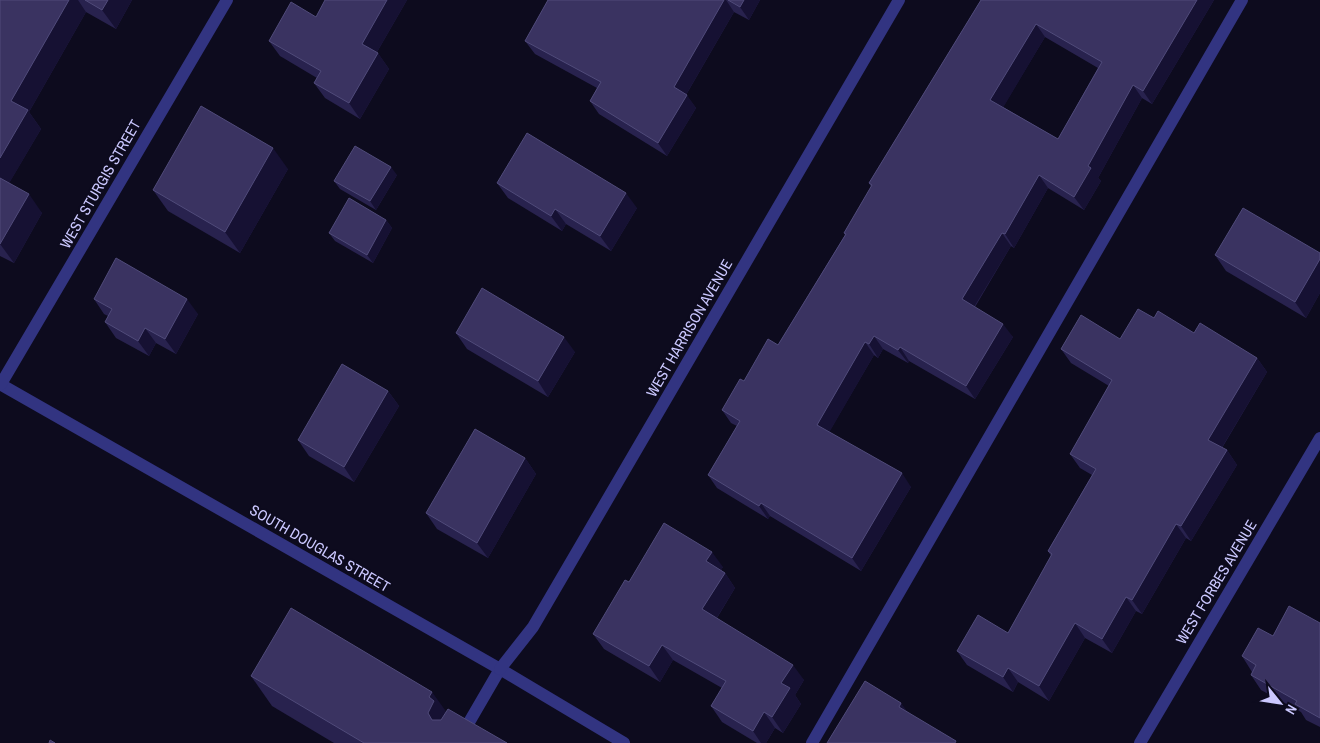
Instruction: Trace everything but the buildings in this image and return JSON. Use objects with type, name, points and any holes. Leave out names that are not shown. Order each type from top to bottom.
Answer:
[{"type":"street","name":"WEST STURGIS STREET","points":[[0,384],[227,0]]},
{"type":"street","name":"WEST HARRISON AVENUE","points":[[456,743],[500,669],[533,627],[900,0]]},
{"type":"street","points":[[812,743],[1242,0]]},
{"type":"street","name":"SOUTH DOUGLAS STREET","points":[[0,384],[500,669],[624,743]]},
{"type":"street","name":"WEST FORBES AVENUE","points":[[1140,743],[1320,438]]}]
